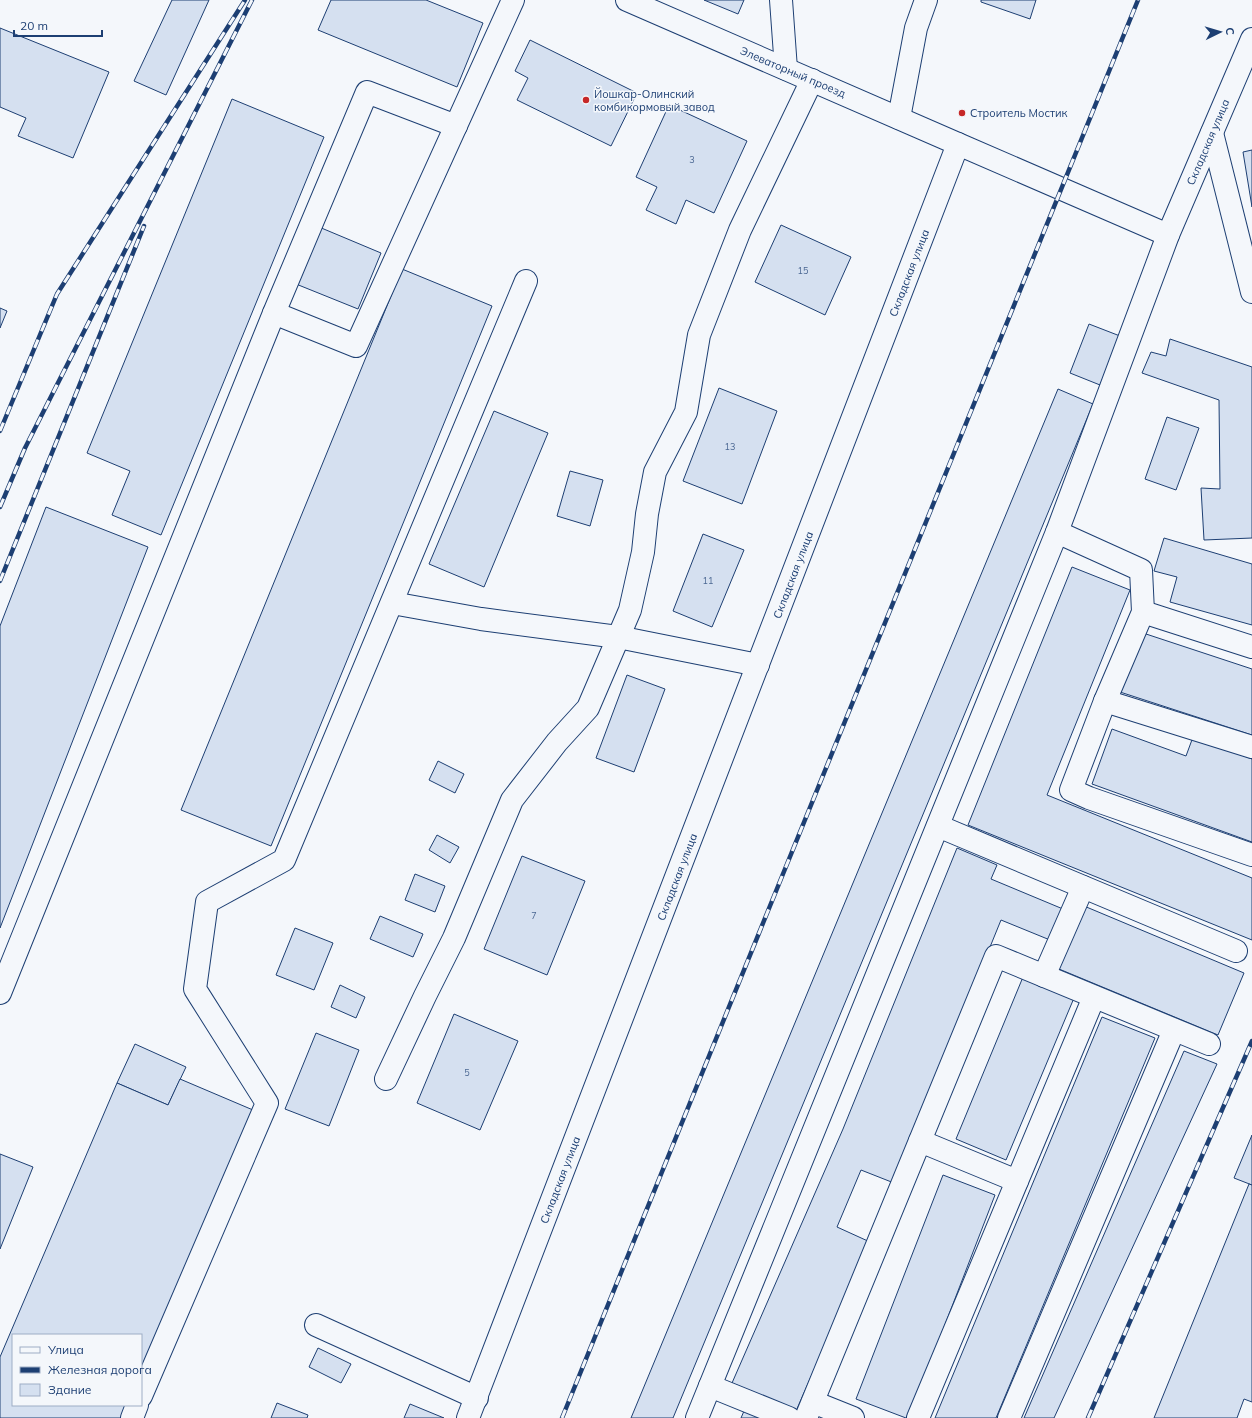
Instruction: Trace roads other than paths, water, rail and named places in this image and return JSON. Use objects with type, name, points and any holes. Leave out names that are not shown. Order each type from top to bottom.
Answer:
[{"type":"street","points":[[274,313],[356,346],[513,0]]},
{"type":"street","name":"Элеваторный проезд","points":[[627,0],[958,144]]},
{"type":"street","points":[[781,0],[786,69]]},
{"type":"street","points":[[899,118],[916,28],[926,0]]},
{"type":"street","name":"Складская улица","points":[[697,1418],[1057,532],[1168,235],[1252,39]]},
{"type":"street","points":[[386,1079],[424,996],[454,938],[512,800],[557,742],[588,708],[630,610],[643,552],[647,514],[655,472],[686,412],[699,335],[740,230],[812,80]]},
{"type":"street","points":[[0,993],[274,313],[367,92],[456,126]]},
{"type":"street","points":[[1212,133],[1252,292]]},
{"type":"street","points":[[958,144],[1168,235]]},
{"type":"street","name":"Складская улица","points":[[468,1418],[958,144]]},
{"type":"street","points":[[142,1394],[267,1103],[196,989],[207,902],[284,860],[526,281]]},
{"type":"street","points":[[1057,532],[1141,570],[1143,612],[1105,701],[1071,790],[1089,798],[1252,855]]},
{"type":"street","points":[[392,603],[481,619],[618,637],[758,665]]},
{"type":"street","points":[[1143,612],[1252,648]]},
{"type":"street","points":[[1105,701],[1252,747]]},
{"type":"street","points":[[938,826],[1236,951]]},
{"type":"street","points":[[1044,976],[1083,887]]},
{"type":"street","points":[[852,1418],[810,1410],[996,956],[1209,1044]]},
{"type":"street","points":[[918,1418],[1094,997]]},
{"type":"street","points":[[1009,1418],[1174,1030]]},
{"type":"street","points":[[920,1141],[1017,1181]]},
{"type":"street","points":[[316,1325],[476,1398]]},
{"type":"street","points":[[710,1386],[789,1418]]},
{"type":"street","points":[[132,1418],[137,1406]]},
{"type":"railway","points":[[0,431],[57,294],[245,0]]},
{"type":"railway","points":[[0,507],[25,448],[252,0]]},
{"type":"railway","points":[[562,1418],[1138,0]]},
{"type":"railway","points":[[0,581],[144,226]]},
{"type":"railway","points":[[1088,1418],[1252,1041]]},
{"type":"place","name":"Йошкар-Олинский комбикормовый завод","points":[[586,100]]},
{"type":"place","name":"Строитель Мостик","points":[[962,113]]}]
